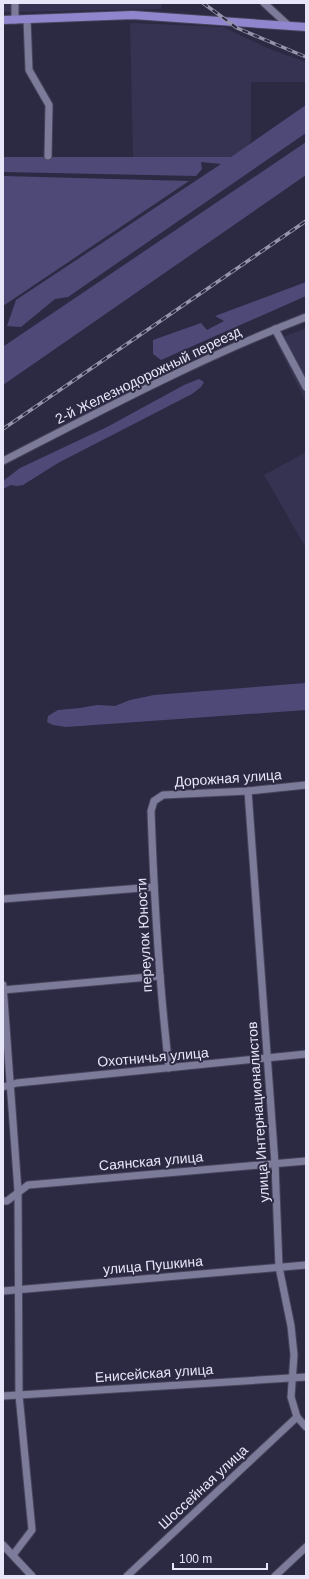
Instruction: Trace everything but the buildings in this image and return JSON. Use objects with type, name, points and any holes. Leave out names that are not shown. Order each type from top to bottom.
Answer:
[{"type":"main road","points":[[3,20],[133,15],[306,27]]},
{"type":"street","points":[[15,3],[15,20]]},
{"type":"street","points":[[264,3],[290,26]]},
{"type":"street","points":[[27,19],[29,70],[49,105],[48,156]]},
{"type":"street","name":"2-й Железнодорожный переезд","points":[[3,461],[101,410],[275,329],[306,317]]},
{"type":"street","points":[[275,329],[306,387]]},
{"type":"street","name":"Дорожная улица","points":[[154,801],[163,795],[248,791],[306,785]]},
{"type":"street","name":"улица Интернационалистов","points":[[248,791],[275,1164],[279,1267],[291,1326],[294,1355],[291,1397],[296,1417]]},
{"type":"street","name":"переулок Юности","points":[[154,801],[151,811],[154,887],[160,990],[169,1068]]},
{"type":"street","points":[[3,900],[154,887]]},
{"type":"street","points":[[3,990],[160,976]]},
{"type":"street","points":[[3,986],[6,1086],[18,1191],[19,1395],[32,1530],[13,1555]]},
{"type":"street","name":"Охотничья улица","points":[[6,1086],[17,1083],[306,1054]]},
{"type":"street","name":"Саянская улица","points":[[3,1201],[7,1201],[18,1191],[28,1185],[306,1161]]},
{"type":"street","name":"улица Пушкина","points":[[3,1291],[306,1265]]},
{"type":"street","name":"Енисейская улица","points":[[3,1396],[306,1377]]},
{"type":"street","points":[[296,1417],[306,1427]]},
{"type":"street","name":"Шоссейная улица","points":[[127,1576],[296,1417]]},
{"type":"street","points":[[3,1545],[32,1576]]},
{"type":"street","points":[[275,1576],[306,1547]]},
{"type":"shaded area","points":[[3,3],[162,3],[161,9],[3,12]]},
{"type":"shaded area","points":[[130,23],[223,27],[272,50],[306,62],[306,82],[251,82],[250,144],[231,157],[133,157]]},
{"type":"shaded area","points":[[306,105],[306,133],[68,297],[55,299],[21,327],[7,326],[16,300],[221,164],[201,162],[202,169],[196,176],[3,172],[3,157],[231,157]]},
{"type":"shaded area","points":[[306,142],[306,175],[3,385],[4,346]]},
{"type":"shaded area","points":[[3,176],[189,181],[3,306]]},
{"type":"shaded area","points":[[306,282],[306,296],[161,360],[153,354],[153,340],[201,323],[207,330],[224,321],[215,316]]},
{"type":"shaded area","points":[[306,328],[306,402],[275,340]]},
{"type":"shaded area","points":[[199,379],[204,382],[201,387],[192,394],[58,463],[23,485],[11,485],[3,489],[3,481],[20,468],[107,427],[184,385]]},
{"type":"shaded area","points":[[306,452],[306,548],[264,475]]},
{"type":"shaded area","points":[[306,683],[306,710],[66,727],[53,725],[47,722],[48,716],[58,710],[97,705],[115,706],[130,700],[154,695]]},
{"type":"railway","points":[[203,3],[237,28],[306,57]]},
{"type":"railway","points":[[3,429],[306,221]]}]
